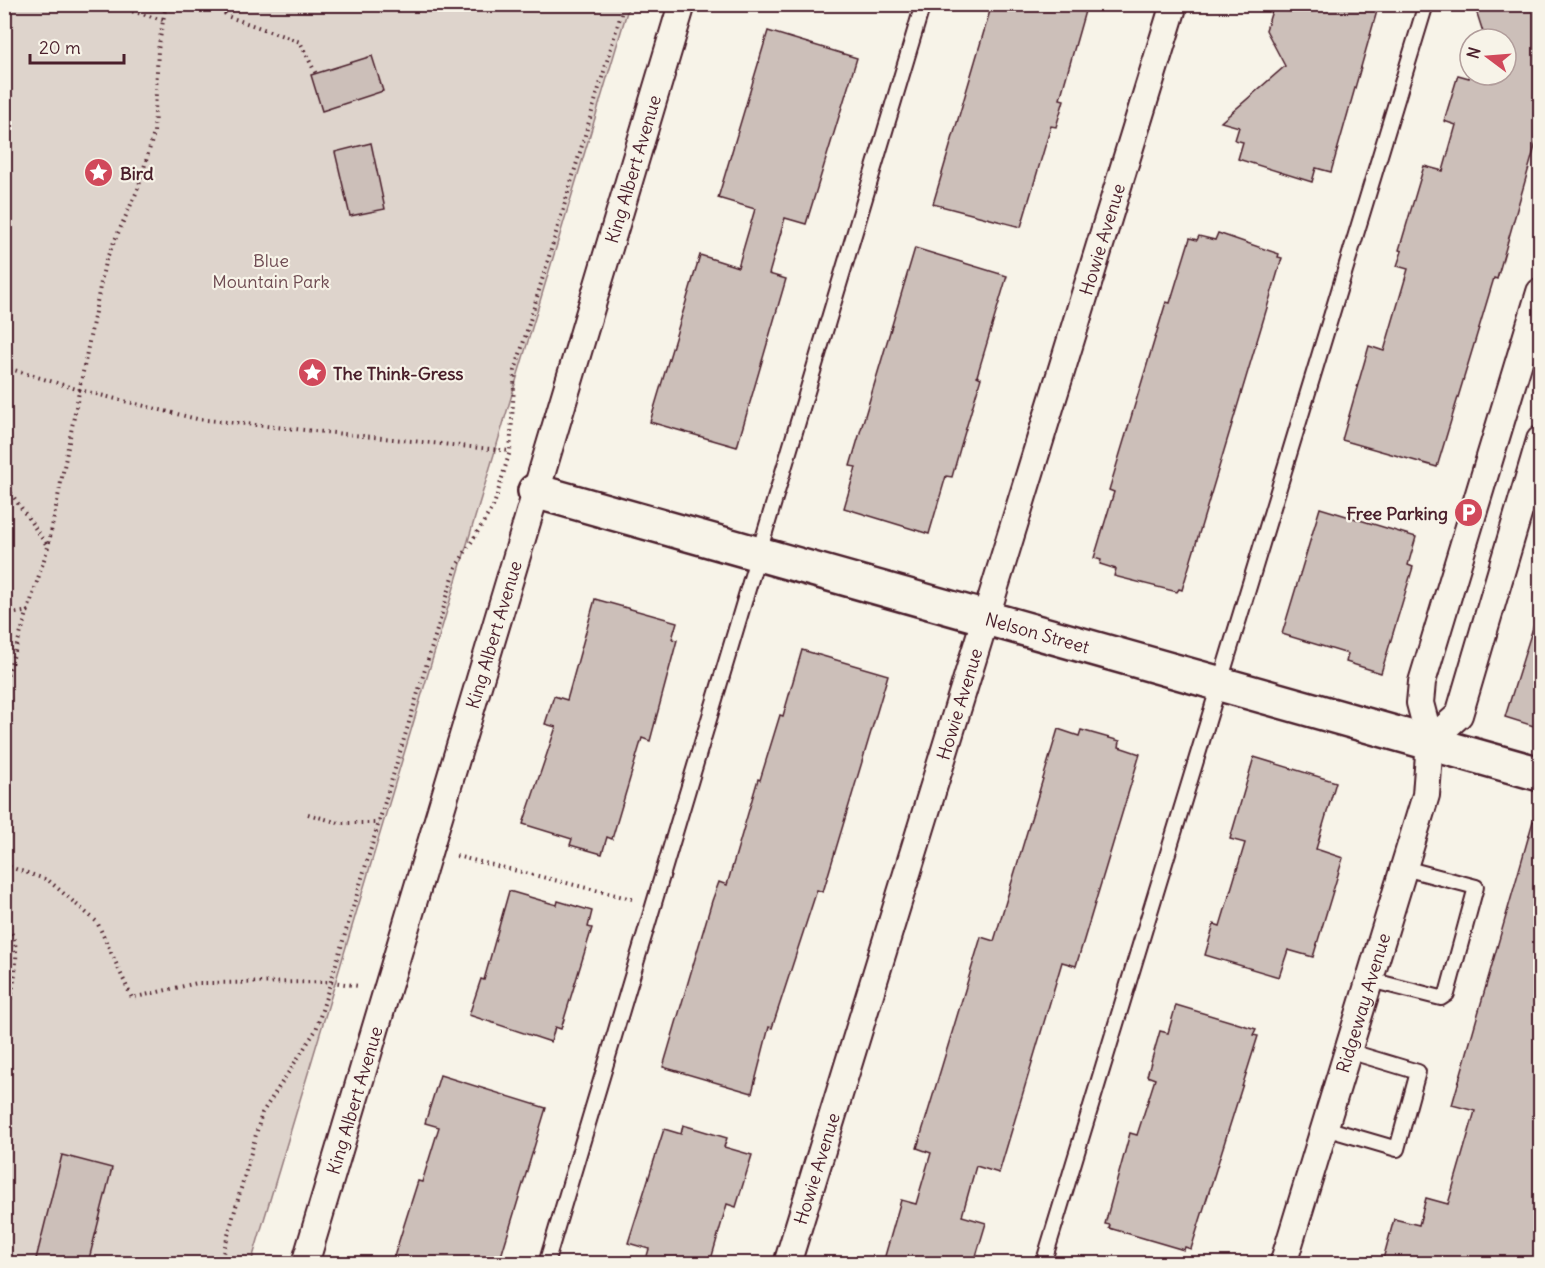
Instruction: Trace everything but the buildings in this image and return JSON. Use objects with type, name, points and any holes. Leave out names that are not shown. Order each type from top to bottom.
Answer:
[{"type":"street","name":"King Albert Avenue","points":[[305,1263],[682,4]]},
{"type":"street","name":"Howie Avenue","points":[[787,1263],[1174,4]]},
{"type":"street","name":"Ridgeway Avenue","points":[[1283,1263],[1426,795],[1430,741],[1420,703],[1422,682],[1540,292]]},
{"type":"street","points":[[1430,741],[1459,715],[1540,440]]},
{"type":"street","name":"Nelson Street","points":[[535,491],[1430,741],[1540,774]]},
{"type":"lane","points":[[546,1263],[923,4]]},
{"type":"lane","points":[[1042,1263],[1426,4]]},
{"type":"lane","points":[[1370,980],[1441,998],[1447,994],[1476,887],[1404,868]]},
{"type":"lane","points":[[1325,1128],[1397,1149],[1418,1072],[1348,1051]]},
{"type":"path","points":[[123,4],[131,11],[163,20]]},
{"type":"path","points":[[4,686],[48,548],[105,262],[138,189],[154,133],[158,50],[165,4]]},
{"type":"path","points":[[217,4],[227,16],[300,42],[316,74]]},
{"type":"path","points":[[220,1263],[262,1113],[316,1030],[456,567],[494,505],[510,451],[515,371],[624,4]]},
{"type":"path","points":[[4,367],[80,390],[197,419],[510,451]]},
{"type":"path","points":[[4,483],[48,548]]},
{"type":"path","points":[[4,615],[29,611]]},
{"type":"path","points":[[308,814],[339,823],[379,823]]},
{"type":"path","points":[[455,855],[616,895]]},
{"type":"path","points":[[4,865],[48,880],[98,922],[132,998],[198,983],[332,982],[387,990]]},
{"type":"path","points":[[4,924],[11,929],[17,957],[11,999]]},
{"type":"green space","name":"Blue Mountain Park","points":[[5,5],[629,5],[251,1263],[5,1264]]},
{"type":"place","name":"Bird","points":[[99,173]]},
{"type":"place","name":"The Think-Gress","points":[[312,373]]},
{"type":"place","name":"Free Parking","points":[[1469,513]]}]
